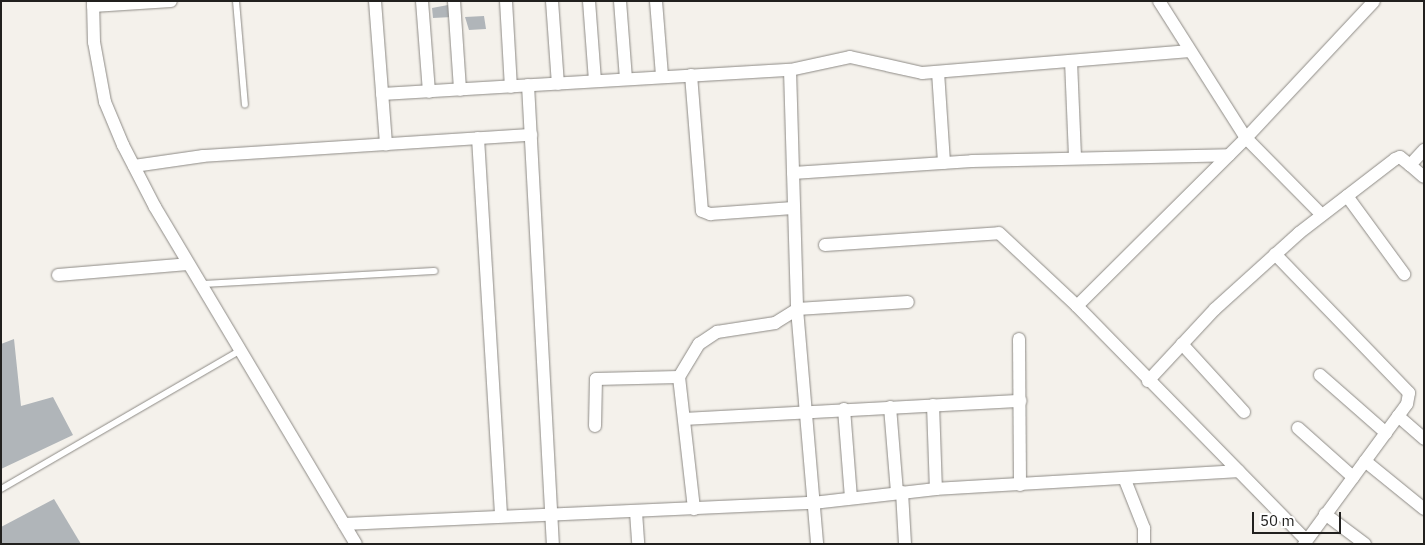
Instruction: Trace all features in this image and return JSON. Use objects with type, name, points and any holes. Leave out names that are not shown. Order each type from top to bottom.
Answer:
[{"type":"street","points":[[171,1],[93,4],[104,102],[134,166],[188,264],[356,544]]},
{"type":"street","points":[[375,1],[386,145]]},
{"type":"street","points":[[422,1],[429,92]]},
{"type":"street","points":[[454,1],[460,90]]},
{"type":"street","points":[[506,1],[511,87]]},
{"type":"street","points":[[552,1],[558,84]]},
{"type":"street","points":[[589,1],[595,81]]},
{"type":"street","points":[[620,1],[626,79]]},
{"type":"street","points":[[656,1],[662,76]]},
{"type":"street","points":[[1159,1],[1246,138],[1322,215]]},
{"type":"street","points":[[1077,306],[1246,138],[1374,1]]},
{"type":"street","points":[[382,94],[662,76],[790,70],[860,56],[912,73],[1190,51]]},
{"type":"street","points":[[1071,61],[1075,157]]},
{"type":"street","points":[[790,70],[793,208],[798,309],[817,544]]},
{"type":"street","points":[[938,72],[944,163]]},
{"type":"street","points":[[691,75],[702,211],[710,214],[793,208]]},
{"type":"street","points":[[528,86],[553,544]]},
{"type":"street","points":[[134,166],[191,157],[531,135]]},
{"type":"street","points":[[478,138],[501,516]]},
{"type":"street","points":[[1410,165],[1424,150]]},
{"type":"street","points":[[793,173],[1075,157],[1229,154]]},
{"type":"street","points":[[1148,381],[1182,344],[1275,254],[1322,215],[1398,157],[1424,177]]},
{"type":"street","points":[[1347,196],[1404,274]]},
{"type":"street","points":[[825,245],[994,232],[1008,239],[1077,306],[1305,542],[1409,399],[1406,388],[1275,254]]},
{"type":"street","points":[[58,275],[188,264]]},
{"type":"street","points":[[694,509],[679,376],[706,338],[775,323],[798,309],[908,302]]},
{"type":"street","points":[[1019,339],[1021,401],[1020,485]]},
{"type":"street","points":[[1182,344],[1244,412]]},
{"type":"street","points":[[1320,375],[1386,433]]},
{"type":"street","points":[[595,426],[596,379],[679,376]]},
{"type":"street","points":[[685,419],[806,411],[1021,401]]},
{"type":"street","points":[[933,405],[936,489]]},
{"type":"street","points":[[890,407],[905,544]]},
{"type":"street","points":[[844,409],[851,498]]},
{"type":"street","points":[[1398,416],[1424,439]]},
{"type":"street","points":[[1298,428],[1353,477]]},
{"type":"street","points":[[1365,461],[1424,509]]},
{"type":"street","points":[[344,524],[813,503],[936,489],[1125,480],[1238,471]]},
{"type":"street","points":[[1125,480],[1144,528],[1144,544]]},
{"type":"street","points":[[636,512],[638,544]]},
{"type":"street","points":[[1325,514],[1365,544]]},
{"type":"lane","points":[[236,1],[245,104]]},
{"type":"lane","points":[[200,284],[434,271]]},
{"type":"lane","points":[[1,489],[239,351]]},
{"type":"building","points":[[448,5],[452,17],[433,18],[432,8]]},
{"type":"building","points":[[484,16],[486,29],[469,30],[465,17]]},
{"type":"building","points":[[14,339],[21,406],[53,397],[73,435],[1,469],[1,344]]},
{"type":"building","points":[[54,499],[81,544],[1,544],[1,527]]}]
